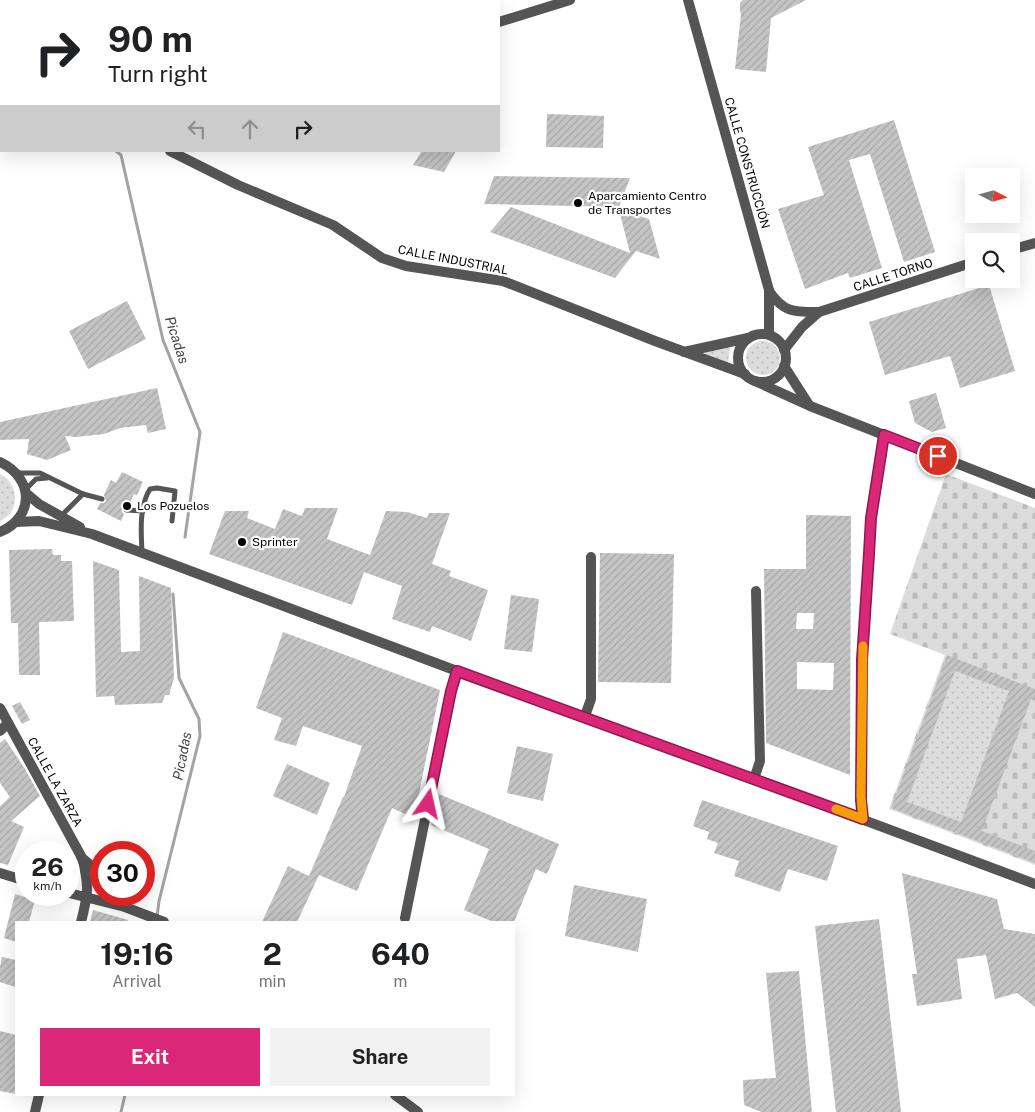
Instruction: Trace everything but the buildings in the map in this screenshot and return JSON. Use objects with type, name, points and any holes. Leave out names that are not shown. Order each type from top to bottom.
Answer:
[{"type":"street","points":[[500,22],[570,0]]},
{"type":"street","name":"CALLE CONSTRUCCIÓN","points":[[688,0],[768,290],[768,334]]},
{"type":"street","name":"CALLE INDUSTRIAL","points":[[172,152],[238,185],[333,225],[382,258],[406,266],[503,281],[745,374]]},
{"type":"street","points":[[1020,247],[1035,243]]},
{"type":"street","name":"CALLE TORNO","points":[[768,290],[778,304],[793,312],[819,312],[965,265]]},
{"type":"street","name":"CALLE TORNO","points":[[784,350],[802,327],[819,312]]},
{"type":"street","points":[[684,352],[754,335],[768,334],[781,343],[786,358],[784,366],[781,372],[769,380],[755,381]]},
{"type":"street","points":[[748,338],[742,344],[738,360],[740,368],[755,381],[810,406],[1035,494]]},
{"type":"street","points":[[784,366],[810,406]]},
{"type":"street","points":[[863,819],[861,800],[862,660],[871,518],[884,435]]},
{"type":"street","points":[[0,462],[10,466],[18,474],[26,492],[39,504],[92,534]]},
{"type":"street","points":[[0,532],[16,522],[22,513],[26,503],[26,492]]},
{"type":"street","points":[[16,522],[39,521],[92,534],[457,671],[754,778],[1035,884]]},
{"type":"street","points":[[584,716],[591,699],[591,557]]},
{"type":"street","points":[[754,778],[760,761],[756,590]]},
{"type":"street","points":[[405,918],[451,691],[457,671]]},
{"type":"street","name":"CALLE LA ZARZA","points":[[0,708],[81,856],[88,876],[87,898],[81,921]]},
{"type":"street","points":[[0,731],[8,723]]},
{"type":"street","points":[[81,856],[90,864]]},
{"type":"street","points":[[0,873],[15,878]]},
{"type":"street","points":[[80,896],[125,907],[163,921]]},
{"type":"street","points":[[35,1112],[39,1096]]},
{"type":"street","points":[[396,1096],[418,1112]]},
{"type":"lane","points":[[18,474],[40,473],[83,494],[102,499]]},
{"type":"lane","points":[[26,492],[36,479],[48,478]]},
{"type":"lane","points":[[142,553],[143,511],[145,498],[150,489],[157,488],[175,491],[172,521]]},
{"type":"lane","points":[[61,516],[83,494]]},
{"type":"lane","points":[[126,510],[143,511]]},
{"type":"green space","points":[[763,341],[770,342],[775,346],[779,351],[779,365],[775,370],[770,374],[763,375],[756,374],[751,370],[747,365],[746,358],[747,351],[751,346],[756,342]]},
{"type":"green space","points":[[728,345],[730,348],[728,363],[726,364],[705,355],[706,350]]},
{"type":"green space","points":[[0,474],[11,484],[15,498],[12,511],[0,521]]},
{"type":"green space","points":[[946,474],[1035,508],[1035,865],[889,809],[945,655],[890,634]]},
{"type":"green space","points":[[955,671],[1009,691],[961,822],[907,802]]},
{"type":"waterway","name":"Picadas","points":[[117,152],[121,155],[163,340],[200,432],[185,537]]},
{"type":"waterway","name":"Picadas","points":[[157,917],[159,901],[200,736],[199,719],[179,678],[173,594]]},
{"type":"waterway","name":"Picadas","points":[[121,1112],[125,1096]]},
{"type":"slow traffic","points":[[836,809],[863,819],[861,796],[863,646]]},
{"type":"place","name":"Aparcamiento Centro de Transportes","points":[[578,203]]},
{"type":"place","name":"Los Pozuelos","points":[[127,506]]},
{"type":"place","name":"Sprinter","points":[[242,542]]},
{"type":"route","points":[[428,804],[451,691],[457,671],[863,819],[861,800],[862,660],[871,518],[884,435],[938,456]]}]
